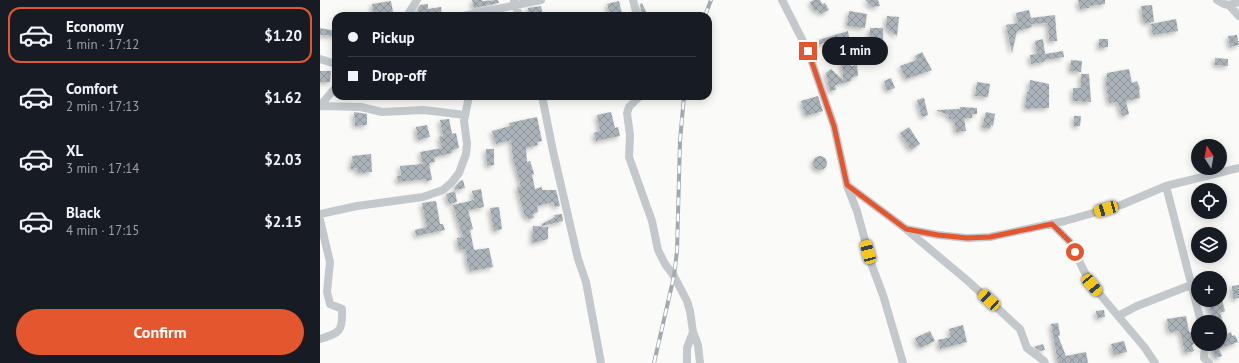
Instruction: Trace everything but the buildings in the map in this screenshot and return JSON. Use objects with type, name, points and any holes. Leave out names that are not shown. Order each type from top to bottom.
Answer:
[{"type":"street","points":[[410,12],[417,0]]},
{"type":"street","points":[[479,12],[515,3],[541,0]]},
{"type":"street","points":[[633,0],[636,12]]},
{"type":"street","points":[[782,0],[810,55],[834,126],[847,185],[857,211],[872,266],[883,295],[903,363]]},
{"type":"street","points":[[1217,0],[1229,5],[1239,2]]},
{"type":"street","points":[[1229,5],[1239,16]]},
{"type":"street","points":[[320,59],[332,63]]},
{"type":"street","points":[[320,106],[332,92]]},
{"type":"street","points":[[320,214],[357,206],[423,197],[443,190],[460,173],[466,154],[467,144],[464,121],[468,100]]},
{"type":"street","points":[[543,100],[578,259],[586,282],[601,363]]},
{"type":"street","points":[[636,100],[629,107],[627,113],[630,135],[629,157],[652,221],[658,250],[687,301],[693,332],[698,345],[700,363]]},
{"type":"street","points":[[320,106],[361,107],[382,112],[424,110],[465,115]]},
{"type":"street","points":[[906,229],[938,235],[967,238],[990,237],[1052,224],[1120,205],[1166,186],[1239,168]]},
{"type":"street","points":[[847,185],[906,229],[968,281],[1020,329],[1027,348],[1045,363]]},
{"type":"street","points":[[1118,316],[1137,306],[1191,285],[1166,186]]},
{"type":"street","points":[[320,220],[330,262],[327,292],[330,304],[342,309],[342,324],[338,332],[320,339]]},
{"type":"street","points":[[1052,224],[1070,242],[1092,285],[1145,348],[1155,363]]},
{"type":"street","points":[[687,363],[687,348],[693,332]]},
{"type":"street","points":[[1204,351],[1204,358],[1209,363]]},
{"type":"railway","points":[[706,12],[711,0]]},
{"type":"railway","points":[[654,363],[674,276],[677,251],[680,141],[684,100]]},
{"type":"route","points":[[808,51],[834,126],[847,185],[857,193],[906,229],[938,235],[967,238],[990,237],[1020,232],[1052,224],[1070,242],[1075,252]]}]
